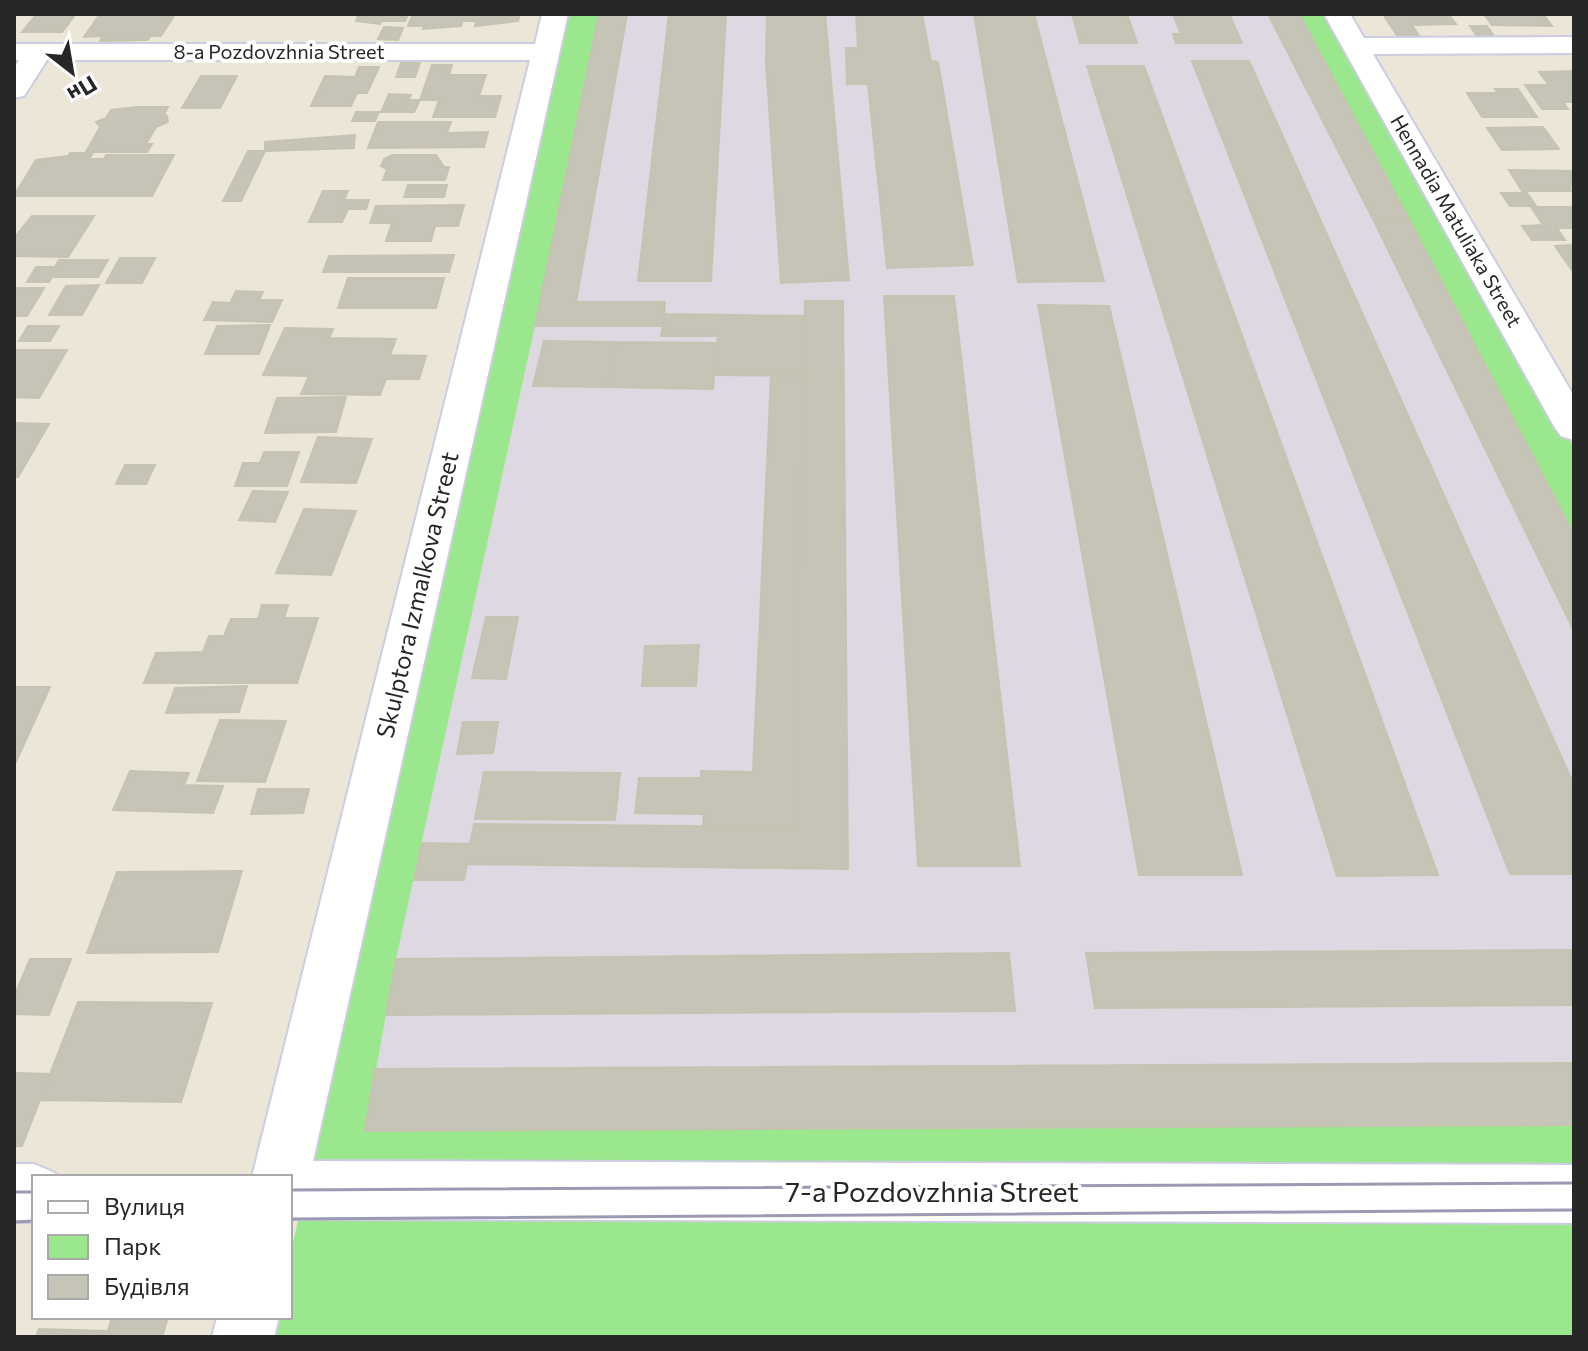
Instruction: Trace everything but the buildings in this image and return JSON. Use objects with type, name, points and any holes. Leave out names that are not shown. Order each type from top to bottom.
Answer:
[{"type":"street","name":"Hennadia Matuliaka Street","points":[[1337,14],[1574,428]]},
{"type":"street","name":"8-a Pozdovzhnia Street","points":[[26,52],[550,33]]},
{"type":"street","name":"Skulptora Izmalkova Street","points":[[281,1175],[550,33]]},
{"type":"street","points":[[1356,46],[1574,45]]},
{"type":"street","points":[[14,90],[26,52]]},
{"type":"street","name":"7-a Pozdovzhnia Street","points":[[292,1190],[1574,1194]]},
{"type":"shaded area","points":[[599,14],[1299,14],[1574,535],[1574,1125],[365,1131],[396,959],[535,326]]},
{"type":"green space","points":[[568,14],[599,14],[535,326],[396,959],[365,1131],[1574,1125],[1574,1337],[272,1337],[276,1319],[292,1319],[292,1247]]},
{"type":"green space","points":[[1299,14],[1328,14],[1574,448],[1574,535]]},
{"type":"tram line","points":[[292,1190],[1574,1183]]},
{"type":"tram line","points":[[14,1192],[32,1192]]},
{"type":"tram line","points":[[292,1219],[1574,1210]]},
{"type":"tram line","points":[[14,1222],[32,1221]]}]
